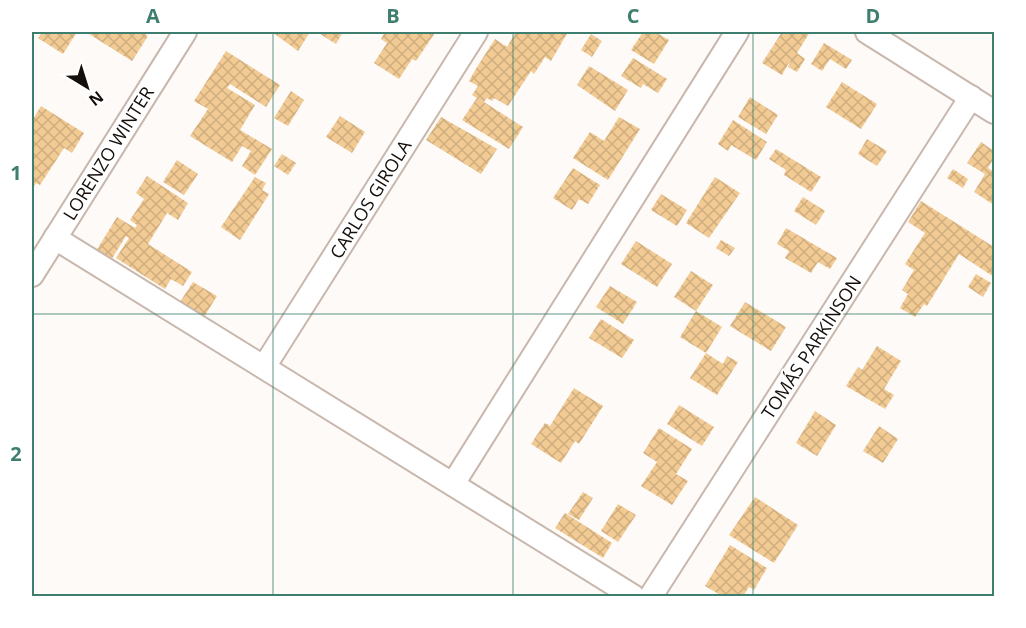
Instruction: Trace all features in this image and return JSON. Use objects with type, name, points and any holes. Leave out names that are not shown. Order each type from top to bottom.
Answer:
[{"type":"street","name":"LORENZO WINTER","points":[[33,270],[185,32]]},
{"type":"street","name":"CARLOS GIROLA","points":[[264,367],[476,32]]},
{"type":"street","points":[[453,484],[737,32]]},
{"type":"street","points":[[867,32],[994,112]]},
{"type":"street","name":"TOMÁS PARKINSON","points":[[651,597],[971,97]]},
{"type":"street","points":[[55,238],[633,597]]},
{"type":"building","points":[[42,32],[77,32],[63,54],[38,38]]},
{"type":"building","points":[[90,32],[142,32],[148,36],[132,61],[89,34]]},
{"type":"building","points":[[272,32],[310,32],[298,51]]},
{"type":"building","points":[[317,32],[343,32],[336,44]]},
{"type":"building","points":[[385,32],[435,33],[416,61],[412,59],[399,79],[374,63],[387,43],[381,39]]},
{"type":"building","points":[[516,32],[568,32],[551,61],[545,57],[534,74],[531,71],[508,106],[494,98],[492,101],[487,98],[484,102],[523,127],[509,149],[462,120],[477,98],[472,95],[478,86],[469,81],[477,67],[495,39],[507,47]]},
{"type":"building","points":[[643,32],[655,32],[669,40],[654,64],[631,50]]},
{"type":"building","points":[[782,32],[810,32],[797,53],[805,59],[797,72],[788,67],[791,59],[782,75],[762,63]]},
{"type":"building","points":[[591,34],[602,41],[592,57],[581,50]]},
{"type":"building","points":[[824,43],[852,60],[846,69],[830,59],[822,71],[811,64]]},
{"type":"building","points":[[226,51],[280,85],[266,107],[230,84],[227,88],[255,105],[240,130],[272,149],[255,175],[242,166],[251,151],[242,146],[232,162],[190,136],[208,109],[194,101]]},
{"type":"building","points":[[633,58],[667,79],[658,93],[643,84],[641,88],[621,76]]},
{"type":"building","points":[[589,66],[628,90],[615,111],[577,85]]},
{"type":"building","points":[[842,82],[877,104],[861,129],[826,107]]},
{"type":"building","points":[[291,91],[304,100],[288,126],[274,118]]},
{"type":"building","points":[[750,97],[778,115],[766,134],[738,117]]},
{"type":"building","points":[[41,106],[84,133],[72,153],[64,148],[40,185],[36,183],[32,190],[32,121]]},
{"type":"building","points":[[340,116],[365,132],[352,153],[326,137]]},
{"type":"building","points":[[441,117],[497,149],[481,174],[426,140]]},
{"type":"building","points":[[619,117],[640,129],[608,180],[573,158],[590,132],[604,141]]},
{"type":"building","points":[[733,120],[767,142],[756,160],[731,145],[728,151],[718,144]]},
{"type":"building","points":[[867,139],[887,151],[877,166],[858,154]]},
{"type":"building","points":[[981,142],[994,151],[994,158],[988,168],[994,172],[994,205],[974,192],[985,174],[967,163]]},
{"type":"building","points":[[776,149],[821,177],[811,192],[784,175],[786,170],[769,159]]},
{"type":"building","points":[[282,154],[296,163],[288,175],[274,166]]},
{"type":"building","points":[[177,160],[198,174],[184,195],[163,182]]},
{"type":"building","points":[[573,168],[600,185],[588,204],[579,199],[572,210],[553,198]]},
{"type":"building","points":[[953,169],[968,179],[963,188],[947,178]]},
{"type":"building","points":[[147,176],[188,203],[178,220],[167,213],[148,244],[192,272],[183,286],[171,279],[165,289],[116,258],[129,238],[126,236],[111,260],[96,251],[117,217],[135,228],[137,225],[130,220],[144,199],[136,193]]},
{"type":"building","points":[[255,177],[266,183],[262,190],[269,194],[240,240],[221,227]]},
{"type":"building","points":[[715,177],[740,193],[709,238],[686,223]]},
{"type":"building","points":[[661,194],[687,210],[677,226],[651,210]]},
{"type":"building","points":[[803,197],[825,211],[816,225],[794,211]]},
{"type":"building","points":[[921,201],[994,247],[994,277],[959,254],[927,306],[924,304],[915,317],[900,308],[908,294],[902,290],[914,270],[905,264],[925,233],[908,222]]},
{"type":"building","points":[[786,228],[837,258],[830,269],[818,262],[811,273],[785,258],[789,251],[777,244]]},
{"type":"building","points":[[721,240],[735,248],[729,256],[716,248]]},
{"type":"building","points":[[636,241],[672,264],[657,287],[621,264]]},
{"type":"building","points":[[691,271],[713,285],[696,311],[674,297]]},
{"type":"building","points":[[976,274],[991,283],[983,297],[968,287]]},
{"type":"building","points":[[193,282],[217,296],[204,317],[180,302]]},
{"type":"building","points":[[610,286],[637,302],[623,324],[596,307]]},
{"type":"building","points":[[745,302],[786,327],[771,351],[730,326]]},
{"type":"building","points":[[696,311],[722,327],[706,353],[680,337]]},
{"type":"building","points":[[601,319],[634,340],[622,358],[589,338]]},
{"type":"building","points":[[877,346],[901,361],[884,389],[894,395],[885,409],[846,386],[858,367],[862,370]]},
{"type":"building","points":[[706,353],[723,364],[727,356],[738,362],[717,395],[690,378]]},
{"type":"building","points":[[574,388],[603,406],[579,444],[575,441],[561,463],[531,444],[545,423],[550,426]]},
{"type":"building","points":[[679,405],[714,427],[702,446],[667,424]]},
{"type":"building","points":[[815,411],[836,425],[817,456],[796,443]]},
{"type":"building","points":[[879,426],[898,439],[883,463],[863,451]]},
{"type":"building","points":[[659,428],[692,449],[676,474],[688,481],[672,505],[641,486],[657,462],[643,453]]},
{"type":"building","points":[[583,492],[593,498],[579,520],[568,514]]},
{"type":"building","points":[[755,497],[798,525],[774,563],[729,535]]},
{"type":"building","points":[[618,504],[636,515],[618,542],[601,531]]},
{"type":"building","points":[[565,513],[612,543],[603,558],[555,528]]},
{"type":"building","points":[[730,545],[767,568],[754,590],[749,587],[743,596],[722,596],[705,586]]}]
